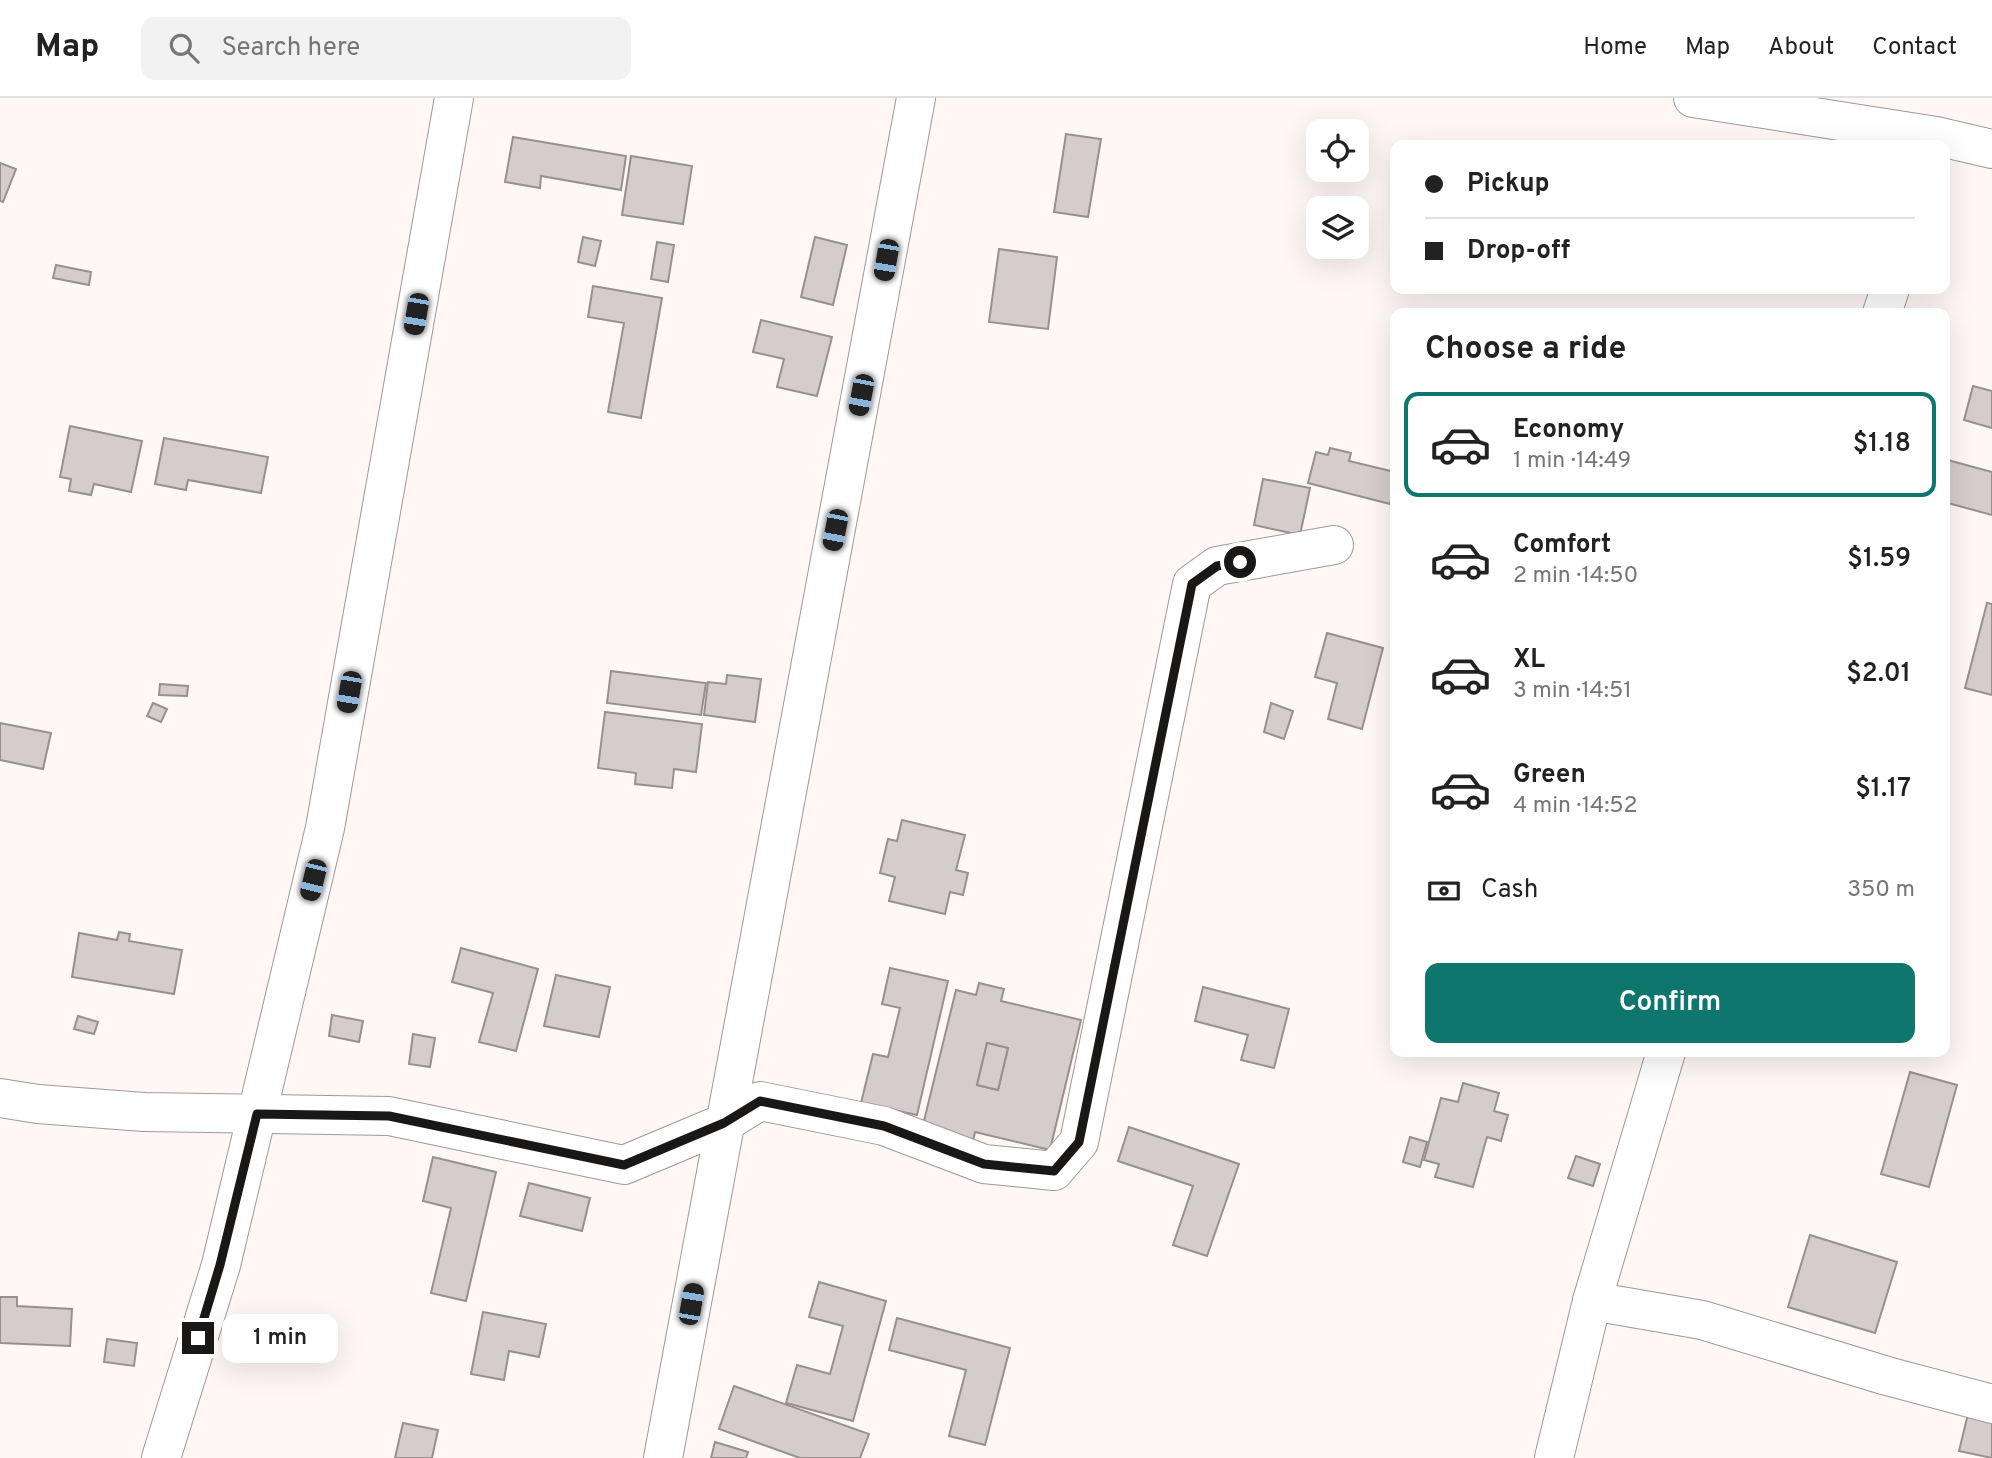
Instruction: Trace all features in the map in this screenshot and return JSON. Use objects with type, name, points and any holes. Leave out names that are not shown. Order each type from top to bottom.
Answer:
[{"type":"street","points":[[161,1458],[220,1265],[325,828],[454,98]]},
{"type":"street","points":[[663,1458],[916,98]]},
{"type":"street","points":[[1693,98],[1929,140]]},
{"type":"street","points":[[1950,143],[1992,149]]},
{"type":"street","points":[[0,1098],[38,1104],[144,1112],[389,1116],[624,1165],[724,1123],[760,1101],[884,1126],[984,1164],[1054,1171],[1079,1142],[1192,584],[1217,566],[1334,545]]},
{"type":"street","points":[[1554,1458],[1592,1301],[1665,1057]]},
{"type":"street","points":[[1592,1301],[1702,1320],[1887,1376],[1992,1404]]},
{"type":"building","points":[[1066,134],[1101,139],[1088,217],[1054,212]]},
{"type":"building","points":[[513,137],[626,156],[621,190],[541,176],[540,188],[505,182]]},
{"type":"building","points":[[631,156],[692,166],[683,224],[622,215]]},
{"type":"building","points":[[0,163],[16,169],[3,202],[0,201]]},
{"type":"building","points":[[583,237],[601,241],[595,266],[578,262]]},
{"type":"building","points":[[815,237],[847,245],[833,305],[801,297]]},
{"type":"building","points":[[657,242],[674,245],[668,282],[651,279]]},
{"type":"building","points":[[999,249],[1057,257],[1048,329],[989,322]]},
{"type":"building","points":[[56,265],[91,272],[89,285],[53,278]]},
{"type":"building","points":[[593,286],[662,298],[641,418],[608,412],[624,323],[588,317]]},
{"type":"building","points":[[761,320],[832,337],[817,396],[777,387],[784,359],[753,352]]},
{"type":"building","points":[[1973,386],[1992,391],[1992,428],[1964,420]]},
{"type":"building","points":[[70,426],[142,441],[131,492],[94,484],[91,495],[69,491],[71,479],[60,477]]},
{"type":"building","points":[[164,438],[268,457],[261,493],[188,480],[186,490],[155,484]]},
{"type":"building","points":[[1330,448],[1351,453],[1349,461],[1390,471],[1390,504],[1308,483],[1316,452],[1328,455]]},
{"type":"building","points":[[1950,461],[1992,472],[1992,515],[1950,504]]},
{"type":"building","points":[[1263,479],[1310,488],[1300,535],[1254,525]]},
{"type":"building","points":[[1987,603],[1992,604],[1992,695],[1965,688]]},
{"type":"building","points":[[1327,633],[1383,648],[1362,729],[1328,719],[1337,683],[1315,677]]},
{"type":"building","points":[[611,671],[706,683],[701,715],[607,703]]},
{"type":"building","points":[[727,675],[761,679],[755,722],[704,715],[708,682],[726,684]]},
{"type":"building","points":[[160,684],[188,686],[187,696],[159,695]]},
{"type":"building","points":[[153,703],[167,709],[161,722],[147,716]]},
{"type":"building","points":[[1271,703],[1293,711],[1284,739],[1264,732]]},
{"type":"building","points":[[605,712],[702,724],[696,772],[674,769],[672,788],[635,784],[636,773],[598,768]]},
{"type":"building","points":[[0,723],[51,733],[43,769],[0,760]]},
{"type":"building","points":[[902,820],[965,835],[956,870],[968,873],[963,895],[950,892],[945,914],[889,901],[895,877],[880,873],[888,839],[897,841]]},
{"type":"building","points":[[119,932],[130,934],[129,941],[182,950],[174,994],[72,977],[79,933],[117,940]]},
{"type":"building","points":[[461,948],[538,969],[516,1051],[479,1042],[493,993],[452,982]]},
{"type":"building","points":[[890,968],[948,981],[917,1115],[861,1103],[873,1054],[888,1057],[900,1008],[882,1004]]},
{"type":"building","points":[[556,975],[610,987],[599,1037],[544,1026]]},
{"type":"building","points":[[979,983],[1004,989],[1001,1001],[1081,1020],[1050,1150],[975,1132],[973,1141],[922,1129],[956,990],[976,995]],"holes":[[[987,1043],[1008,1048],[998,1090],[977,1085]]]},
{"type":"building","points":[[1203,987],[1289,1009],[1274,1068],[1241,1060],[1248,1035],[1195,1021]]},
{"type":"building","points":[[332,1015],[363,1021],[359,1042],[329,1036]]},
{"type":"building","points":[[78,1016],[98,1022],[94,1034],[74,1029]]},
{"type":"building","points":[[413,1034],[435,1038],[430,1067],[409,1064]]},
{"type":"building","points":[[987,1043],[1008,1048],[998,1090],[977,1085]]},
{"type":"building","points":[[1910,1072],[1957,1085],[1929,1187],[1881,1174]]},
{"type":"building","points":[[1463,1083],[1499,1093],[1494,1111],[1508,1115],[1501,1141],[1487,1137],[1473,1187],[1435,1177],[1439,1164],[1424,1160],[1441,1098],[1458,1102]]},
{"type":"building","points":[[1129,1127],[1239,1164],[1207,1256],[1173,1245],[1193,1186],[1118,1161]]},
{"type":"building","points":[[1410,1137],[1427,1142],[1420,1167],[1403,1162]]},
{"type":"building","points":[[1576,1156],[1600,1164],[1593,1186],[1568,1178]]},
{"type":"building","points":[[433,1157],[496,1172],[466,1301],[431,1293],[451,1208],[423,1201]]},
{"type":"building","points":[[529,1183],[590,1198],[582,1231],[520,1216]]},
{"type":"building","points":[[1810,1235],[1897,1262],[1875,1333],[1788,1307]]},
{"type":"building","points":[[819,1282],[886,1301],[853,1421],[786,1403],[797,1365],[830,1374],[843,1326],[809,1317]]},
{"type":"building","points":[[0,1297],[17,1297],[17,1306],[72,1309],[70,1346],[0,1343]]},
{"type":"building","points":[[483,1312],[546,1324],[539,1357],[509,1351],[504,1380],[471,1374]]},
{"type":"building","points":[[897,1318],[1010,1348],[985,1445],[949,1436],[966,1370],[889,1350]]},
{"type":"building","points":[[107,1339],[137,1343],[134,1366],[104,1362]]},
{"type":"building","points":[[734,1386],[869,1434],[860,1458],[800,1458],[719,1429]]},
{"type":"building","points":[[1968,1414],[1992,1420],[1992,1458],[1959,1451]]},
{"type":"building","points":[[403,1423],[438,1430],[432,1458],[395,1458]]},
{"type":"building","points":[[715,1442],[748,1452],[746,1458],[711,1458]]},
{"type":"route","points":[[198,1338],[220,1265],[257,1114],[389,1116],[624,1165],[724,1123],[760,1101],[884,1126],[984,1164],[1054,1171],[1079,1142],[1192,584],[1217,566],[1240,562]]}]
